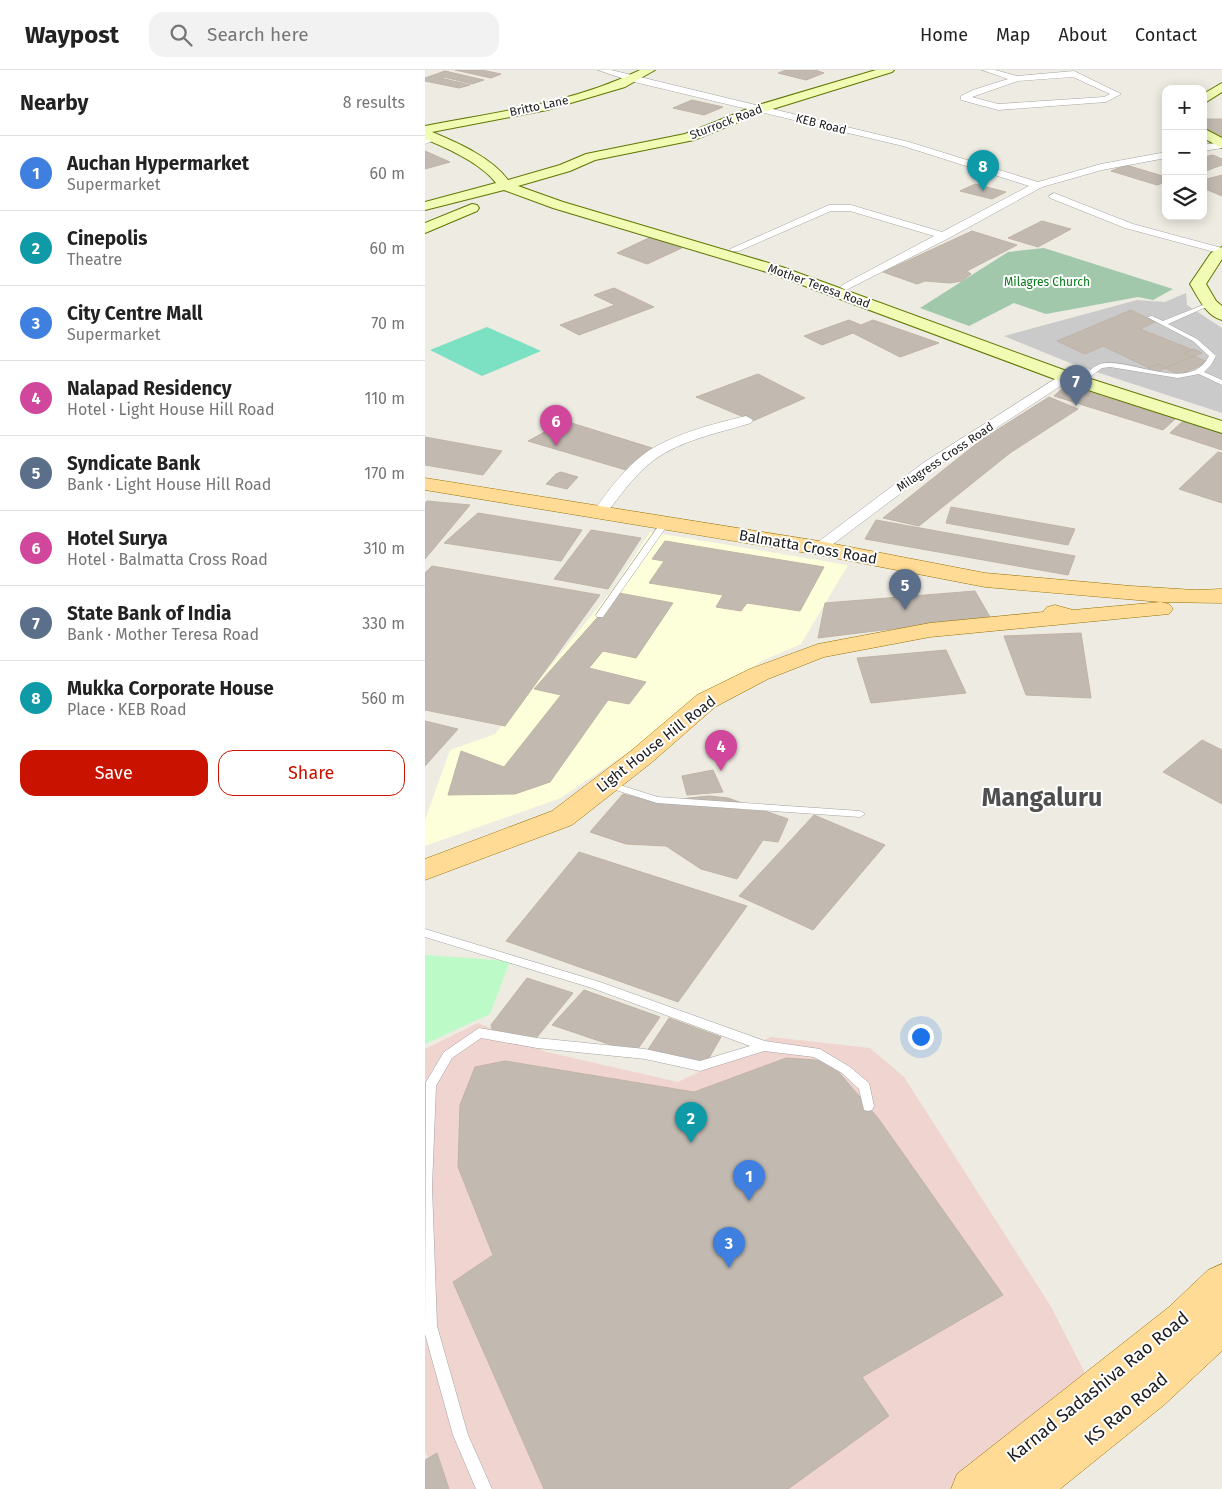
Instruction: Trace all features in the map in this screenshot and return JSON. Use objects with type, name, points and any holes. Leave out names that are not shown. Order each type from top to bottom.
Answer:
[{"type":"main road","name":"Britto Lane","points":[[427,136],[543,107],[633,79],[649,70]]},
{"type":"main road","name":"Sturrock Road","points":[[509,183],[565,168],[591,157],[689,137],[759,109],[888,70]]},
{"type":"main road","points":[[1207,97],[1222,88]]},
{"type":"main road","points":[[1207,135],[1222,144]]},
{"type":"main road","name":"Mother Teresa Road","points":[[427,136],[452,145],[509,183],[563,203],[776,270],[1076,374],[1222,427]]},
{"type":"main road","points":[[425,206],[457,199],[509,183]]},
{"type":"main road","points":[[425,229],[481,203],[509,183]]},
{"type":"main road","points":[[563,203],[735,249],[846,287],[1076,374],[1222,418]]},
{"type":"main road","points":[[1216,310],[1199,284],[1220,257]]},
{"type":"main road","name":"Balmatta Cross Road","points":[[425,484],[819,548],[985,580],[1195,597],[1222,596]]},
{"type":"main road","points":[[985,580],[1013,587],[1026,596],[1033,606],[1030,615],[1023,622]]},
{"type":"main road","points":[[1072,617],[1055,613],[1051,607],[1052,601],[1062,594],[1083,589]]},
{"type":"main road","name":"Light House Hill Road","points":[[425,870],[562,818],[641,757],[706,701],[767,670],[818,651],[930,630],[1110,612],[1155,609],[1222,609]]},
{"type":"main road","name":"Karnad Sadashiva Rao Road","points":[[972,1489],[1183,1320],[1222,1282]]},
{"type":"main road","name":"KS Rao Road","points":[[1026,1489],[1150,1390],[1222,1324]]},
{"type":"street","name":"KEB Road","points":[[602,70],[906,144],[1038,185]]},
{"type":"street","points":[[986,70],[1017,80],[1074,74],[1117,94],[1106,99],[998,107],[964,98],[976,92],[1017,80]]},
{"type":"street","points":[[1207,147],[1222,144]]},
{"type":"street","points":[[846,287],[1038,185],[1101,167],[1162,156]]},
{"type":"street","points":[[1054,196],[1129,226],[1220,257]]},
{"type":"street","points":[[735,249],[829,208],[851,208],[945,236]]},
{"type":"street","name":"Milagress Cross Road","points":[[819,548],[928,466],[1076,374]]},
{"type":"street","points":[[600,512],[627,479],[653,454],[681,442],[745,420]]},
{"type":"lane","points":[[1163,323],[1216,310]]},
{"type":"lane","points":[[1076,374],[1110,364],[1153,374],[1178,376],[1200,372],[1209,364],[1213,356],[1195,340],[1150,317]]},
{"type":"lane","points":[[1200,372],[1222,383]]},
{"type":"lane","points":[[600,614],[665,523]]},
{"type":"lane","points":[[606,784],[657,800],[688,804],[860,814]]},
{"type":"lane","points":[[425,933],[507,956],[685,1015],[764,1046],[816,1052],[847,1070],[865,1088],[868,1106]]},
{"type":"lane","points":[[484,1489],[461,1435],[430,1326],[425,1187],[430,1086],[448,1055],[479,1033],[537,1043],[645,1054],[700,1066],[764,1046]]},
{"type":"shaded area","points":[[1186,293],[1187,305],[1222,328],[1222,413],[1075,365],[1004,336],[1137,300],[1165,302]]},
{"type":"shaded area","points":[[650,532],[848,565],[801,644],[762,661],[561,798],[425,846],[425,820],[450,750],[495,734],[613,589]]},
{"type":"shaded area","points":[[478,1023],[547,1052],[678,1082],[771,1037],[870,1048],[904,1077],[1050,1305],[1100,1402],[992,1489],[442,1489],[425,1451],[425,1049]]},
{"type":"green space","name":"Milagres Church","points":[[1044,248],[1173,289],[1153,300],[1138,297],[1046,314],[1014,303],[969,326],[920,308],[1008,252]]},
{"type":"green space","points":[[487,327],[541,351],[482,376],[430,350]]},
{"type":"green space","points":[[425,955],[510,961],[490,1014],[425,1044]]},
{"type":"building","points":[[455,70],[482,70],[501,74],[491,78]]},
{"type":"building","points":[[786,70],[815,70],[824,73],[806,80],[778,73]]},
{"type":"building","points":[[445,71],[484,80],[472,84],[444,77],[441,78],[470,85],[459,88],[425,81],[425,78]]},
{"type":"building","points":[[692,100],[723,107],[704,115],[673,108]]},
{"type":"building","points":[[1207,119],[1222,119],[1222,136],[1207,128]]},
{"type":"building","points":[[425,151],[450,162],[425,169]]},
{"type":"building","points":[[1213,155],[1222,159],[1222,165],[1207,171],[1207,156]]},
{"type":"building","points":[[1126,165],[1162,176],[1162,183],[1157,185],[1111,171]]},
{"type":"building","points":[[1222,175],[1222,196],[1207,190],[1207,179]]},
{"type":"building","points":[[975,184],[1006,192],[992,199],[960,191]]},
{"type":"building","points":[[1042,221],[1071,229],[1038,247],[1008,238]]},
{"type":"building","points":[[972,231],[1017,245],[967,271],[971,274],[962,281],[950,283],[925,281],[917,284],[883,272]]},
{"type":"building","points":[[653,236],[682,248],[647,264],[617,253]]},
{"type":"building","points":[[614,288],[654,307],[579,335],[560,325],[615,305],[594,295]]},
{"type":"building","name":"Milagres Church","points":[[1131,310],[1155,322],[1140,329],[1193,350],[1184,353],[1192,357],[1166,368],[1158,364],[1149,368],[1103,346],[1085,354],[1057,341]]},
{"type":"building","points":[[849,320],[861,325],[873,320],[939,343],[900,357],[853,333],[822,345],[804,336]]},
{"type":"building","points":[[1194,349],[1202,353],[1192,357],[1184,353]]},
{"type":"building","points":[[1194,356],[1208,362],[1179,375],[1165,368]]},
{"type":"building","points":[[1158,364],[1166,368],[1157,372],[1148,368]]},
{"type":"building","points":[[758,374],[805,398],[753,421],[696,397]]},
{"type":"building","points":[[1066,385],[1175,419],[1163,430],[1054,396]]},
{"type":"building","points":[[1049,397],[1078,409],[1010,453],[919,526],[883,518],[981,440]]},
{"type":"building","points":[[565,421],[652,448],[626,470],[528,441]]},
{"type":"building","points":[[1183,421],[1222,434],[1222,450],[1170,433]]},
{"type":"building","points":[[425,437],[502,451],[483,475],[425,465]]},
{"type":"building","points":[[1218,452],[1222,453],[1222,503],[1179,489]]},
{"type":"building","points":[[561,472],[578,477],[567,489],[546,484],[556,474]]},
{"type":"building","points":[[427,501],[470,505],[425,559],[425,503]]},
{"type":"building","points":[[951,507],[1075,529],[1068,545],[946,523]]},
{"type":"building","points":[[478,513],[582,530],[561,561],[444,543]]},
{"type":"building","points":[[876,520],[1075,556],[1068,575],[865,539]]},
{"type":"building","points":[[591,530],[641,538],[608,589],[554,579]]},
{"type":"building","points":[[665,541],[824,567],[800,611],[747,603],[741,611],[716,607],[723,595],[649,583],[664,561],[652,559]]},
{"type":"building","points":[[432,566],[600,595],[505,726],[425,710],[425,573]]},
{"type":"building","points":[[975,591],[990,617],[818,638],[825,603]]},
{"type":"building","points":[[619,593],[673,603],[636,658],[603,651],[589,668],[646,682],[629,704],[608,700],[550,782],[515,794],[448,795],[461,751],[504,767],[561,695],[534,689]]},
{"type":"building","points":[[1081,633],[1091,698],[1026,695],[1004,636]]},
{"type":"building","points":[[946,650],[966,693],[871,703],[857,658]]},
{"type":"building","points":[[425,721],[458,729],[425,766]]},
{"type":"building","points":[[1202,740],[1222,750],[1222,804],[1163,772]]},
{"type":"building","points":[[713,770],[723,792],[687,795],[682,776]]},
{"type":"building","points":[[623,794],[663,804],[709,796],[728,798],[788,819],[778,842],[763,840],[737,879],[701,869],[666,846],[626,844],[590,832]]},
{"type":"building","points":[[814,815],[885,845],[813,930],[739,896]]},
{"type":"building","points":[[579,852],[747,906],[678,1002],[506,941]]},
{"type":"building","points":[[527,978],[573,993],[533,1042],[516,1035],[509,1043],[494,1038],[491,1025]]},
{"type":"building","points":[[584,990],[660,1017],[635,1053],[552,1025]]},
{"type":"building","points":[[669,1018],[721,1037],[705,1065],[645,1054]]},
{"type":"building","points":[[786,1058],[829,1061],[878,1118],[1003,1295],[862,1377],[889,1416],[788,1489],[544,1489],[453,1282],[493,1255],[458,1167],[460,1105],[475,1067],[505,1061],[694,1092]]},
{"type":"building","points":[[437,1453],[449,1489],[425,1489],[425,1460]]},
{"type":"place","name":"Mukka Corporate House","points":[[983,191]]},
{"type":"place","name":"State Bank of India","points":[[1076,406]]},
{"type":"place","name":"Hotel Surya","points":[[556,446]]},
{"type":"place","name":"Syndicate Bank","points":[[905,610]]},
{"type":"place","name":"Nalapad Residency","points":[[721,771]]},
{"type":"place","name":"Cinepolis","points":[[691,1143]]},
{"type":"place","name":"Auchan Hypermarket","points":[[749,1201]]},
{"type":"place","name":"City Centre Mall","points":[[729,1268]]},
{"type":"district","name":"Mangaluru","points":[[1042,798]]}]
